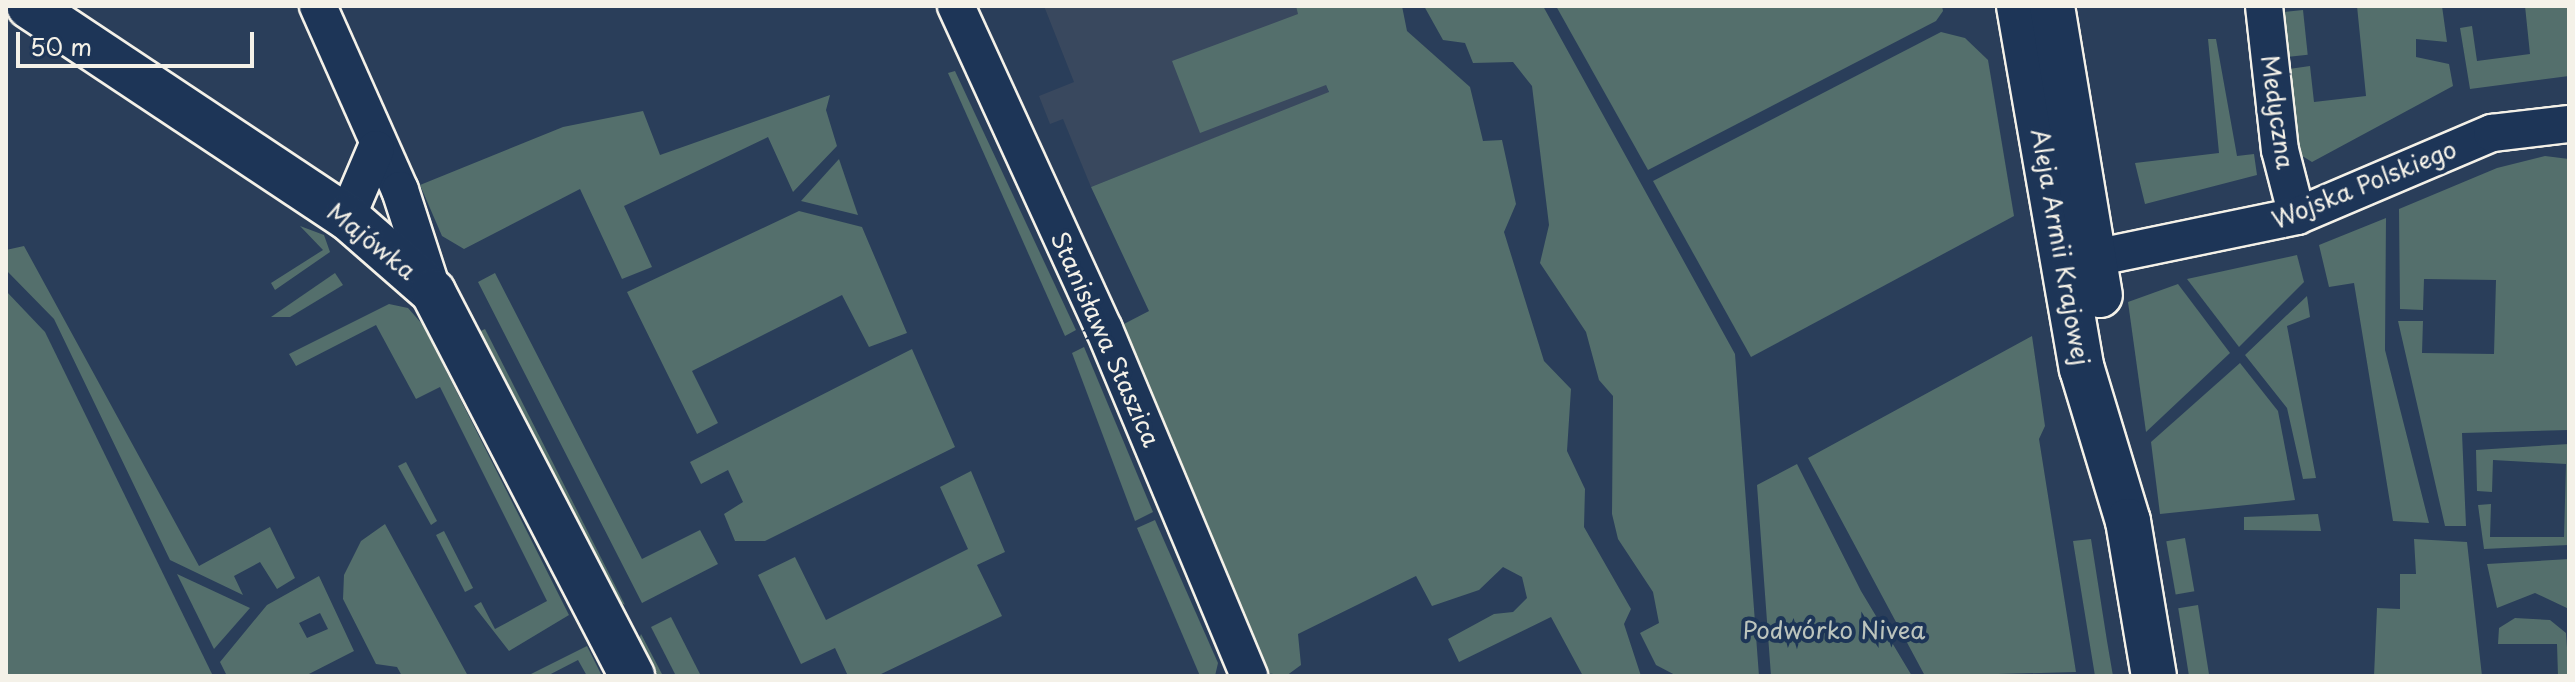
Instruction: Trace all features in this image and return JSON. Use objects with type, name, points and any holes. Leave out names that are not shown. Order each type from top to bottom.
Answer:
[{"type":"street","name":"Majówka","points":[[29,6],[347,217],[433,292],[632,676]]},
{"type":"street","points":[[318,6],[376,149],[423,248],[433,292]]},
{"type":"street","name":"Stanisława Staszica","points":[[956,6],[1104,329],[1249,676]]},
{"type":"street","name":"Aleja Armii Krajowej","points":[[2019,6],[2080,262],[2154,676]]},
{"type":"street","name":"Aleja Armii Krajowej","points":[[2052,6],[2080,262]]},
{"type":"street","name":"Medyczna","points":[[2264,6],[2280,150],[2297,216]]},
{"type":"street","name":"Wojska Polskiego","points":[[2080,262],[2297,216],[2492,133],[2569,124]]},
{"type":"street","points":[[347,217],[376,149]]},
{"type":"shaded area","points":[[1044,6],[1296,6],[1329,93],[1091,187],[1063,119],[1050,124],[1039,96],[1074,82]]},
{"type":"green space","points":[[1296,6],[1402,6],[1407,31],[1470,87],[1483,141],[1502,140],[1516,204],[1504,232],[1544,361],[1571,389],[1567,451],[1585,489],[1584,527],[1631,609],[1624,624],[1641,676],[1583,676],[1551,617],[1459,662],[1448,639],[1494,614],[1513,612],[1527,598],[1522,577],[1503,567],[1479,590],[1432,606],[1416,576],[1298,634],[1301,665],[1286,676],[1266,673],[1120,326],[1149,311],[1091,187],[1329,92],[1326,85],[1200,133],[1172,61],[1298,14]]},
{"type":"green space","points":[[1424,6],[1543,6],[1735,354],[1759,676],[1677,676],[1656,665],[1640,633],[1659,623],[1653,592],[1618,539],[1612,514],[1613,396],[1599,380],[1586,332],[1540,263],[1549,225],[1532,86],[1513,62],[1473,63],[1465,43],[1443,40]]},
{"type":"green space","points":[[1556,6],[1942,6],[1943,11],[1936,21],[1648,170]]},
{"type":"green space","points":[[2357,6],[2442,6],[2447,42],[2416,39],[2416,57],[2449,64],[2453,86],[2312,162],[2299,154],[2289,69],[2310,66],[2314,102],[2366,96]]},
{"type":"green space","points":[[2525,6],[2569,6],[2569,76],[2470,89],[2460,28],[2472,26],[2477,61],[2530,54]]},
{"type":"green space","points":[[2303,10],[2308,55],[2287,57],[2282,12]]},
{"type":"green space","points":[[1941,32],[1965,38],[1988,60],[2014,216],[1751,357],[1653,181]]},
{"type":"green space","points":[[2208,39],[2216,39],[2237,156],[2254,154],[2257,175],[2145,204],[2135,163],[2219,153]]},
{"type":"green space","points":[[955,71],[1076,330],[1065,336],[948,73]]},
{"type":"green space","points":[[830,95],[826,110],[837,146],[793,192],[768,137],[624,206],[652,267],[622,279],[580,189],[464,249],[442,236],[420,185],[563,127],[643,111],[660,155]]},
{"type":"green space","points":[[2545,156],[2569,159],[2569,430],[2462,433],[2466,526],[2445,526],[2398,321],[2423,321],[2422,353],[2494,354],[2496,280],[2424,279],[2423,310],[2400,309],[2399,209],[2497,168]]},
{"type":"green space","points":[[839,159],[858,215],[801,201]]},
{"type":"green space","points":[[799,211],[862,227],[907,333],[869,347],[842,295],[692,371],[718,423],[697,434],[627,292]]},
{"type":"green space","points":[[2386,218],[2385,350],[2429,523],[2393,521],[2354,283],[2329,287],[2319,245]]},
{"type":"green space","points":[[300,226],[324,235],[330,252],[275,290],[271,283],[323,250]]},
{"type":"green space","points":[[24,246],[199,566],[270,527],[295,578],[277,589],[260,562],[234,576],[243,595],[170,560],[54,319],[6,270],[6,250]]},
{"type":"green space","points":[[2297,255],[2304,282],[2239,347],[2187,279]]},
{"type":"green space","points":[[335,273],[343,285],[290,317],[271,317]]},
{"type":"green space","points":[[495,273],[642,559],[700,530],[718,564],[642,603],[478,282]]},
{"type":"green space","points":[[2178,284],[2230,353],[2146,432],[2128,302]]},
{"type":"green space","points":[[6,291],[45,332],[213,676],[6,676]]},
{"type":"green space","points":[[2307,296],[2310,317],[2287,326],[2316,478],[2303,479],[2287,408],[2245,355]]},
{"type":"green space","points":[[389,304],[408,308],[423,325],[569,615],[509,651],[474,606],[481,602],[495,629],[547,601],[440,387],[416,399],[376,325],[296,366],[289,354]]},
{"type":"green space","points":[[485,329],[625,605],[611,597],[476,333]]},
{"type":"green space","points":[[2032,336],[2045,426],[2039,439],[2076,672],[1925,676],[1808,458]]},
{"type":"green space","points":[[1084,347],[1153,512],[1135,521],[1072,353]]},
{"type":"green space","points":[[912,349],[955,447],[765,541],[735,541],[724,514],[743,502],[728,470],[701,484],[690,462]]},
{"type":"green space","points":[[2240,363],[2278,411],[2295,500],[2160,514],[2151,442]]},
{"type":"green space","points":[[2569,444],[2569,545],[2484,549],[2478,505],[2491,504],[2490,537],[2564,537],[2566,464],[2493,460],[2492,492],[2477,491],[2476,450]]},
{"type":"green space","points":[[406,462],[437,521],[431,525],[398,466]]},
{"type":"green space","name":"Podwórko Nivea","points":[[1797,464],[1861,591],[1912,676],[1771,676],[1757,485]]},
{"type":"green space","points":[[971,471],[1005,552],[977,565],[1002,616],[877,676],[848,676],[835,648],[801,664],[758,575],[795,557],[826,620],[968,549],[940,487]]},
{"type":"green space","points":[[2318,514],[2321,531],[2244,530],[2244,517]]},
{"type":"green space","points":[[1155,520],[1218,663],[1215,676],[1200,676],[1137,528]]},
{"type":"green space","points":[[385,524],[468,676],[402,676],[397,667],[376,664],[343,599],[344,575],[361,541]]},
{"type":"green space","points":[[444,531],[473,588],[465,592],[436,535]]},
{"type":"green space","points":[[2185,538],[2194,591],[2176,594],[2166,541]]},
{"type":"green space","points":[[2091,539],[2113,676],[2095,676],[2073,541]]},
{"type":"green space","points":[[2414,539],[2467,542],[2482,676],[2374,676],[2377,608],[2400,609],[2400,574],[2416,574]]},
{"type":"green space","points":[[2569,559],[2569,609],[2535,593],[2497,608],[2487,564]]},
{"type":"green space","points":[[177,574],[250,608],[214,649]]},
{"type":"green space","points":[[319,576],[354,651],[305,676],[227,676],[220,662],[267,605]],"holes":[[[320,613],[328,629],[307,638],[299,623]]]},
{"type":"green space","points":[[2198,605],[2209,676],[2189,676],[2178,608]]},
{"type":"green space","points":[[671,617],[701,676],[676,676],[651,627]]},
{"type":"green space","points":[[2515,618],[2550,620],[2566,633],[2569,676],[2558,676],[2557,644],[2498,644],[2499,628]]},
{"type":"green space","points":[[641,634],[663,676],[653,676],[637,645]]},
{"type":"green space","points":[[587,646],[602,676],[587,676],[578,660],[547,676],[527,676]]}]
